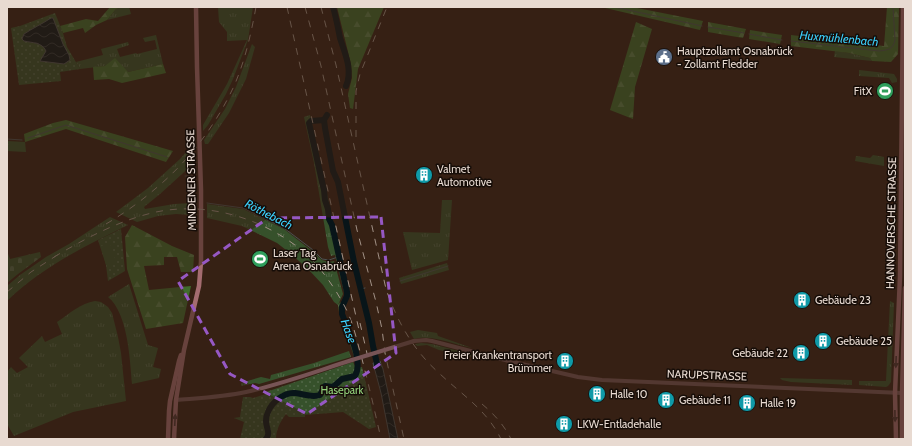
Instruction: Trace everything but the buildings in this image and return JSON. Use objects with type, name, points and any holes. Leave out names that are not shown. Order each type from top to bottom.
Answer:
[{"type":"main road","name":"MINDENER STRASSE","points":[[174,439],[176,400],[184,350],[198,293],[201,262],[201,188],[196,7]]},
{"type":"main road","name":"HANNOVERSCHE STRASSE","points":[[896,439],[895,393],[899,283],[903,7]]},
{"type":"main road","name":"HANNOVERSCHE STRASSE","points":[[902,439],[905,288]]},
{"type":"main road","name":"MINDENER STRASSE","points":[[168,439],[170,401],[179,361],[184,350]]},
{"type":"street","name":"NARUPSTRASSE","points":[[176,400],[246,392],[270,386],[414,341],[426,340],[578,377],[602,380],[902,393]]},
{"type":"highlighted area","points":[[381,217],[396,353],[307,414],[230,374],[178,281],[268,218]]},
{"type":"green space","points":[[110,7],[122,7],[116,9],[107,20],[96,25],[85,33],[83,28],[63,33],[60,26],[86,19],[98,21]]},
{"type":"green space","points":[[129,7],[131,14],[107,20],[116,9]]},
{"type":"green space","points":[[218,7],[253,7],[248,40],[233,79],[226,94],[203,131],[203,125],[227,84],[247,40],[227,41],[227,32],[219,22]]},
{"type":"green space","points":[[337,7],[384,7],[358,69],[353,109],[350,108],[348,94],[352,78],[351,64]]},
{"type":"green space","points":[[601,7],[632,7],[703,21],[700,30]]},
{"type":"green space","points":[[887,7],[899,7],[898,54],[891,62],[872,61],[870,58],[849,53],[791,46],[791,35],[884,46]]},
{"type":"green space","points":[[55,13],[67,47],[80,69],[60,72],[61,81],[19,85],[11,28]]},
{"type":"green space","points":[[636,22],[652,29],[635,87],[633,119],[610,110]]},
{"type":"green space","points":[[708,22],[746,29],[743,38],[708,32]]},
{"type":"green space","points":[[750,30],[782,35],[780,44],[749,39]]},
{"type":"green space","points":[[156,35],[163,64],[128,72],[105,66],[80,69],[76,62],[103,55],[101,49],[128,42],[129,45],[117,49],[120,57],[157,49],[155,40],[145,42],[143,38]]},
{"type":"green space","points":[[252,44],[255,47],[246,79],[229,113],[208,144],[205,144],[204,140],[225,109],[236,87]]},
{"type":"green space","points":[[835,51],[870,58],[872,61],[834,57]]},
{"type":"green space","points":[[115,58],[128,72],[163,64],[166,73],[122,83],[109,79],[94,80],[93,67],[105,66]]},
{"type":"green space","points":[[859,70],[894,74],[897,82],[892,83],[889,78],[859,76]]},
{"type":"green space","points":[[310,115],[350,297],[346,300],[335,255],[331,256],[328,247],[314,163],[304,117]]},
{"type":"green space","points":[[66,120],[173,151],[166,162],[66,129],[25,142],[24,134],[53,123]]},
{"type":"green space","points":[[7,141],[25,142],[26,152],[7,151]]},
{"type":"green space","points":[[193,144],[193,164],[144,207],[145,209],[174,204],[192,203],[192,215],[176,214],[158,216],[137,222],[116,212],[148,188],[180,159]]},
{"type":"green space","points":[[873,155],[884,157],[884,166],[855,161],[856,156],[870,158]]},
{"type":"green space","points":[[442,200],[452,200],[448,260],[412,270],[403,232],[440,233]]},
{"type":"green space","points":[[207,204],[243,209],[284,229],[322,260],[329,262],[334,261],[343,294],[338,305],[334,302],[323,285],[290,253],[277,243],[242,226],[207,218]]},
{"type":"green space","points":[[110,217],[128,225],[64,258],[20,289],[7,301],[7,286],[20,275]]},
{"type":"green space","points":[[132,225],[172,246],[194,255],[193,272],[181,272],[177,257],[164,257],[164,265],[144,266],[149,290],[191,286],[183,323],[146,329],[127,269],[125,237]]},
{"type":"green space","points":[[121,229],[125,271],[108,281],[106,265],[98,240]]},
{"type":"green space","points":[[110,243],[116,262],[106,265],[101,246]]},
{"type":"green space","points":[[7,251],[10,259],[40,252],[41,257],[7,283]]},
{"type":"green space","points":[[447,263],[449,270],[401,284],[399,278]]},
{"type":"green space","points":[[129,284],[148,345],[158,348],[153,367],[161,369],[159,378],[132,384],[129,350],[124,325],[115,304],[108,297]]},
{"type":"green space","points":[[95,301],[101,302],[108,307],[112,313],[121,353],[126,401],[73,412],[14,436],[7,424],[7,372],[11,367],[17,373],[28,367],[19,358],[42,336],[45,342],[62,334],[57,322],[80,306]]},
{"type":"green space","points":[[890,301],[894,303],[891,382],[886,387],[859,385],[859,381],[886,381]]},
{"type":"green space","points":[[340,302],[343,306],[342,314],[357,355],[354,356],[339,312],[338,305]]},
{"type":"green space","points":[[418,330],[437,333],[438,336],[472,348],[443,340],[428,338],[414,339],[410,332]]},
{"type":"green space","points":[[415,344],[432,344],[486,358],[465,356],[439,350],[427,345],[417,346]]},
{"type":"green space","points":[[349,351],[351,357],[259,384],[255,383],[241,386],[241,383],[261,377],[270,379],[271,375]]},
{"type":"green space","name":"Hasepark","points":[[353,362],[356,368],[362,367],[376,427],[369,429],[343,412],[305,415],[305,417],[289,417],[286,414],[279,426],[276,439],[240,439],[244,422],[234,418],[240,417],[243,397],[253,398],[266,394],[266,392]]},
{"type":"green space","points":[[780,378],[852,380],[852,385],[791,382]]},
{"type":"water","points":[[53,18],[69,55],[70,60],[64,64],[40,61],[46,51],[44,48],[39,44],[24,41],[22,39],[24,34]]},
{"type":"water","points":[[380,361],[398,439],[390,439],[381,393],[373,363]]},
{"type":"waterway","name":"Hase","points":[[333,7],[346,56],[349,74],[346,86]]},
{"type":"waterway","name":"Huxmühlenbach","points":[[614,7],[702,26]]},
{"type":"waterway","name":"Huxmühlenbach","points":[[791,41],[879,51],[887,50],[893,46],[895,40],[893,7]]},
{"type":"waterway","name":"Huxmühlenbach","points":[[708,27],[744,33]]},
{"type":"waterway","name":"Huxmühlenbach","points":[[749,34],[782,40]]},
{"type":"waterway","name":"Hase","points":[[327,115],[324,120],[333,171],[338,182],[378,368]]},
{"type":"waterway","name":"Hase","points":[[266,439],[268,435],[266,421],[267,414],[272,405],[279,398],[291,393],[311,396],[320,395],[325,386],[333,387],[342,379],[355,376],[357,370],[358,362],[354,345],[342,314],[342,307],[347,296],[347,292],[332,225],[329,219],[309,123],[311,121],[324,120]]},
{"type":"waterway","name":"Röthebach","points":[[28,138],[66,125],[167,157]]},
{"type":"waterway","name":"Röthebach","points":[[7,139],[22,140]]},
{"type":"waterway","name":"Röthebach","points":[[185,176],[193,176],[193,189]]},
{"type":"waterway","name":"Röthebach","points":[[194,195],[194,201]]},
{"type":"waterway","name":"Röthebach","points":[[207,203],[243,208],[284,228],[313,250],[322,259],[329,260],[338,257]]},
{"type":"waterway","points":[[400,281],[448,266]]},
{"type":"waterway","name":"Hase","points":[[361,289],[365,288]]},
{"type":"railway","points":[[106,224],[149,194],[167,178],[190,155],[210,129],[227,101],[238,77],[247,47],[256,7]]},
{"type":"railway","points":[[287,7],[359,330]]},
{"type":"railway","points":[[305,7],[321,66],[357,230],[376,302],[382,329],[385,353],[404,439]]},
{"type":"railway","points":[[321,7],[336,65],[386,289],[390,301],[401,324],[421,355],[481,411],[495,428],[501,439]]},
{"type":"railway","points":[[356,137],[356,91],[360,74],[387,7]]},
{"type":"railway","points":[[54,257],[78,243],[116,225],[143,215],[176,209],[216,211],[255,222],[273,231],[290,242],[312,260],[328,279],[345,307],[357,340],[381,439]]},
{"type":"railway","points":[[7,292],[31,272],[59,254]]},
{"type":"railway","points":[[360,323],[369,362]]},
{"type":"railway","points":[[482,404],[498,420],[511,439]]},
{"type":"place","name":"Hauptzollamt Osnabrück - Zollamt Fledder","points":[[664,57]]},
{"type":"place","name":"FitX","points":[[885,91]]},
{"type":"place","name":"Valmet Automotive","points":[[424,175]]},
{"type":"place","name":"Laser Tag Arena Osnabrück","points":[[260,259]]},
{"type":"place","name":"Gebäude 23","points":[[802,300]]},
{"type":"place","name":"Gebäude 25","points":[[823,341]]},
{"type":"place","name":"Gebäude 22","points":[[801,353]]},
{"type":"place","name":"Freier Krankentransport Brümmer","points":[[565,361]]},
{"type":"place","name":"Halle 10","points":[[597,394]]},
{"type":"place","name":"Gebäude 11","points":[[666,400]]},
{"type":"place","name":"Halle 19","points":[[747,403]]},
{"type":"place","name":"LKW-Entladehalle","points":[[564,424]]}]
